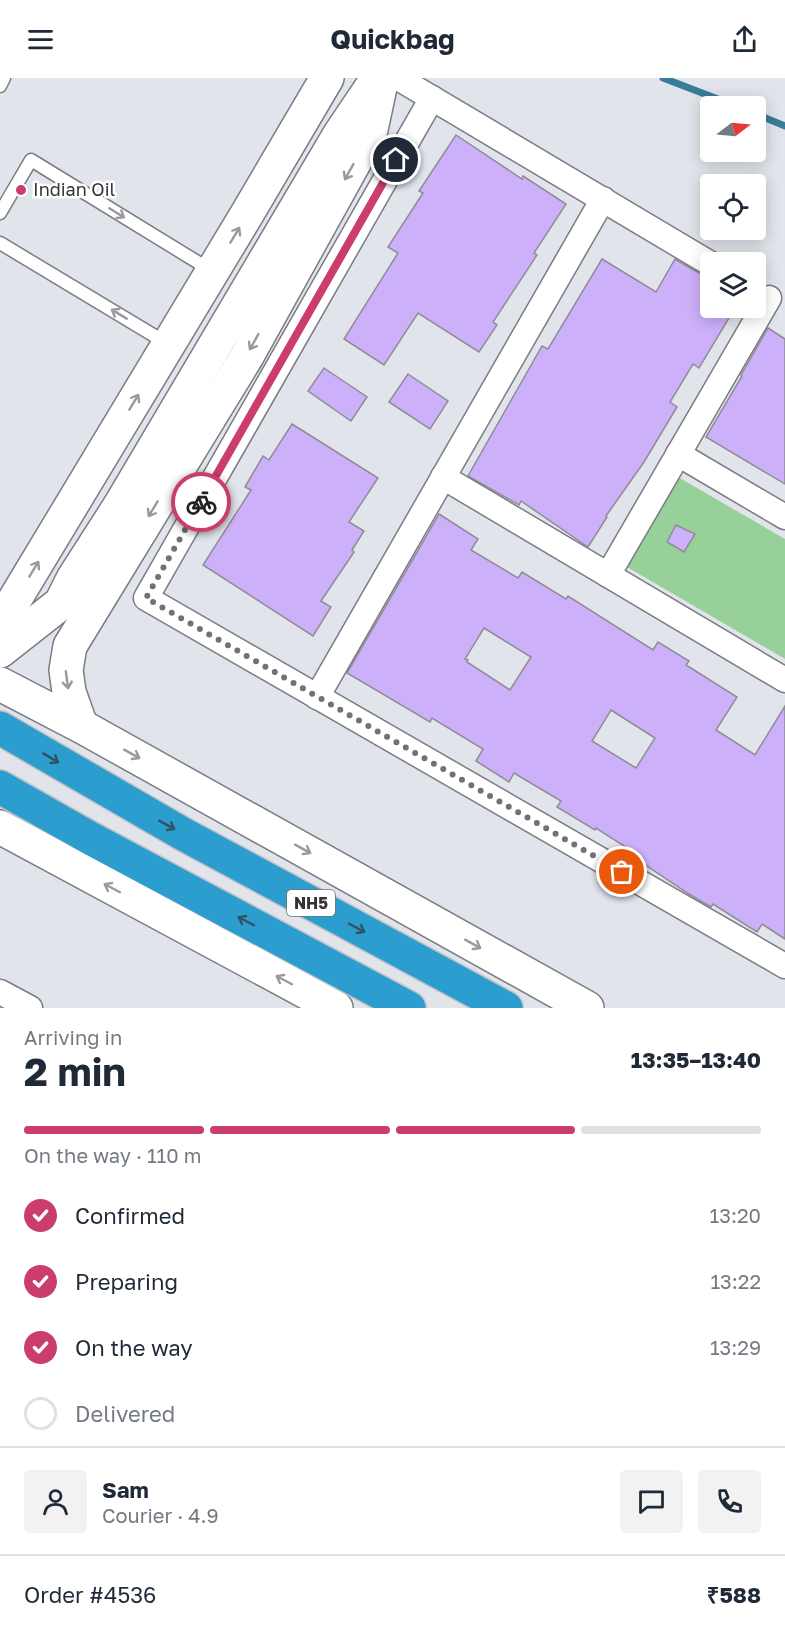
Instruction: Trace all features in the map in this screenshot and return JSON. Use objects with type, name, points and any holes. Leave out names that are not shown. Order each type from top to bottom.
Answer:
[{"type":"highway","name":"NH5","points":[[0,728],[116,796],[506,1008]]},
{"type":"highway","name":"NH5","points":[[0,787],[90,838],[409,1008]]},
{"type":"street","points":[[0,615],[9,609],[213,272],[327,78]]},
{"type":"street","points":[[0,651],[61,603],[73,579],[121,504],[340,134],[380,78]]},
{"type":"street","points":[[81,726],[67,681],[66,670],[70,646],[247,356],[370,134],[380,78]]},
{"type":"street","points":[[398,78],[700,257]]},
{"type":"street","points":[[432,98],[146,598],[785,966]]},
{"type":"street","points":[[317,697],[603,200]]},
{"type":"street","points":[[608,575],[770,299]]},
{"type":"street","points":[[678,454],[785,517]]},
{"type":"street","points":[[443,477],[785,680]]},
{"type":"street","points":[[0,684],[81,726],[587,1008]]},
{"type":"street","points":[[0,827],[336,1008]]},
{"type":"street","points":[[0,992],[30,1008]]},
{"type":"lane","points":[[0,86],[4,78]]},
{"type":"lane","points":[[0,213],[31,160],[213,272]]},
{"type":"lane","points":[[0,243],[169,344]]},
{"type":"green space","points":[[678,477],[785,539],[785,659],[627,567]]},
{"type":"building","points":[[456,135],[522,179],[523,176],[566,204],[534,253],[537,255],[493,322],[497,325],[479,352],[418,313],[384,365],[344,339],[398,253],[388,247],[423,193],[419,191]]},
{"type":"building","points":[[602,259],[656,292],[675,259],[700,274],[700,318],[729,318],[699,368],[693,364],[670,402],[677,407],[588,547],[521,501],[519,505],[468,476],[542,346],[548,349]]},
{"type":"building","points":[[768,328],[785,339],[785,484],[706,437]]},
{"type":"building","points":[[324,368],[367,397],[351,421],[308,391]]},
{"type":"building","points":[[408,374],[448,401],[430,429],[389,402]]},
{"type":"building","points":[[292,424],[378,478],[349,522],[364,531],[352,550],[354,552],[321,601],[331,607],[313,636],[203,565],[251,490],[245,487],[263,456],[269,460]]},
{"type":"building","points":[[439,514],[478,539],[471,550],[518,578],[522,572],[566,599],[568,596],[653,650],[658,642],[689,661],[686,665],[737,697],[716,730],[755,755],[785,706],[785,939],[762,924],[757,932],[713,904],[711,907],[689,894],[641,862],[643,858],[596,828],[595,830],[557,807],[561,801],[514,773],[509,782],[476,761],[483,749],[432,718],[430,722],[347,673]],"holes":[[[484,628],[531,657],[510,690],[465,659]],[[611,710],[655,738],[636,768],[592,741]]]},
{"type":"building","points":[[676,525],[695,534],[684,552],[667,542]]},
{"type":"waterway","points":[[663,78],[710,96]]},
{"type":"waterway","points":[[766,118],[785,126]]},
{"type":"way so far","points":[[201,502],[146,598],[622,872]]},
{"type":"place","name":"Indian Oil","points":[[21,190]]},
{"type":"route","points":[[201,502],[396,160]]}]
